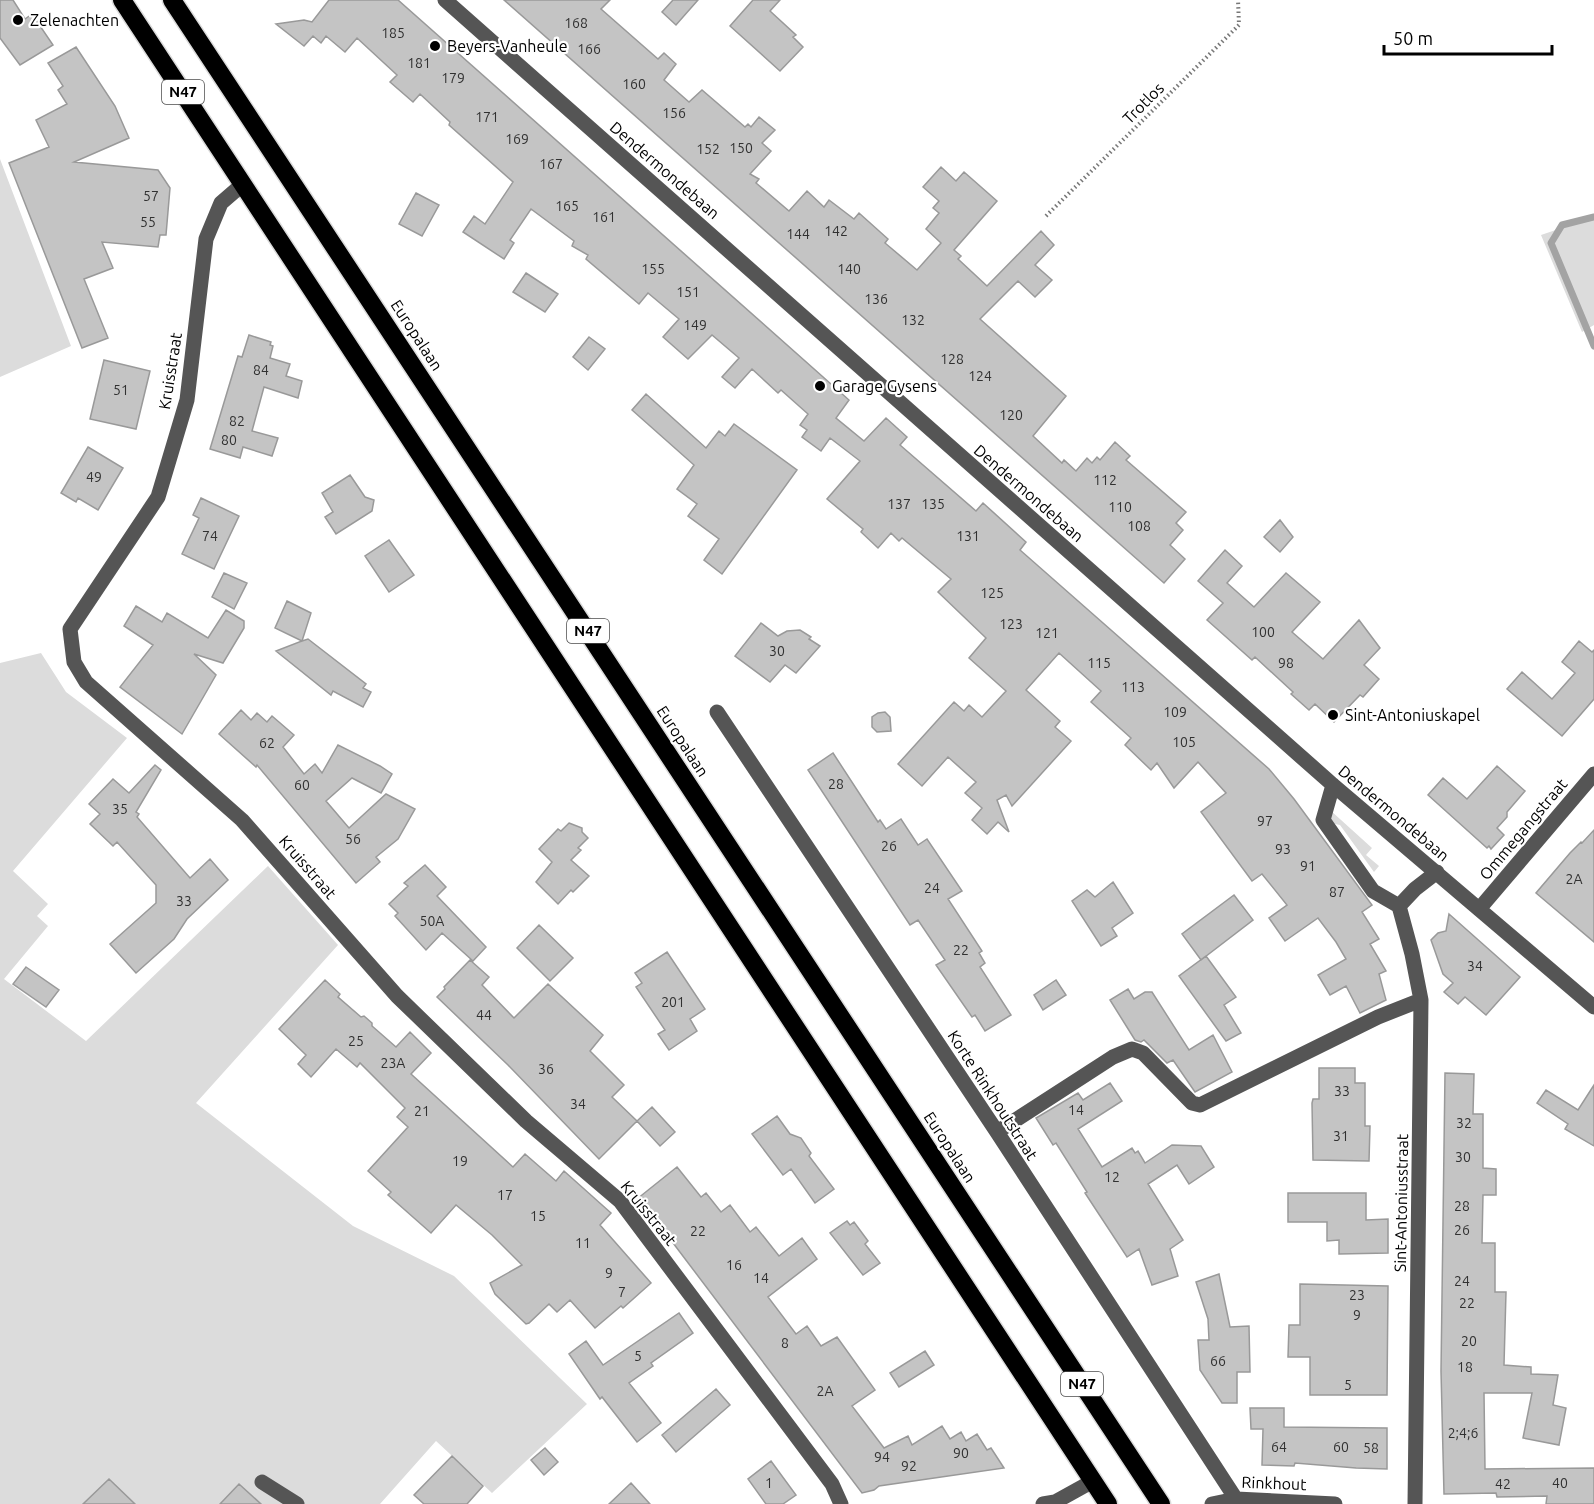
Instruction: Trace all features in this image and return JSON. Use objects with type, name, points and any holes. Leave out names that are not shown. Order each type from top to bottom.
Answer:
[{"type":"highway","name":"N47","points":[[122,0],[1108,1504]]},
{"type":"highway","name":"Europalaan","points":[[172,0],[1161,1504]]},
{"type":"street","name":"Dendermondebaan","points":[[445,0],[876,383],[1334,785],[1594,1007]]},
{"type":"street","name":"Kruisstraat","points":[[243,184],[221,203],[206,239],[186,400],[158,497],[70,629],[74,662],[86,682],[242,820],[397,996],[526,1121],[620,1201],[832,1484],[841,1504]]},
{"type":"street","name":"Korte Rinkhoutstraat","points":[[717,712],[997,1132],[1236,1499]]},
{"type":"street","name":"Ommegangstraat","points":[[1480,908],[1594,774]]},
{"type":"street","points":[[1334,785],[1323,820],[1373,891],[1399,906],[1415,889],[1437,872]]},
{"type":"street","name":"Sint-Antoniusstraat","points":[[1399,906],[1421,1000],[1415,1504]]},
{"type":"street","points":[[997,1132],[1113,1057],[1132,1049],[1143,1053],[1192,1103],[1200,1105],[1378,1017],[1421,1000]]},
{"type":"street","points":[[1043,1504],[1055,1502],[1093,1481]]},
{"type":"street","points":[[262,1482],[297,1504]]},
{"type":"street","name":"Rinkhout","points":[[1212,1504],[1236,1499],[1335,1504]]},
{"type":"path","name":"Trotlos","points":[[1046,216],[1239,26],[1238,0]]},
{"type":"shaded area","points":[[0,159],[71,346],[0,377]]},
{"type":"shaded area","points":[[1594,217],[1594,325],[1582,332],[1541,235]]},
{"type":"shaded area","points":[[41,653],[66,692],[127,738],[13,871],[48,904],[37,916],[48,926],[4,979],[86,1041],[268,866],[338,945],[196,1103],[353,1226],[454,1276],[587,1404],[492,1493],[436,1441],[380,1504],[0,1504],[0,663]]},
{"type":"shaded area","points":[[1330,810],[1372,848],[1366,855],[1379,866],[1374,872],[1340,825],[1330,823]]},
{"type":"building","points":[[0,0],[13,0],[25,19],[32,14],[53,45],[20,65],[0,38]]},
{"type":"building","points":[[329,0],[398,0],[849,400],[836,418],[864,441],[886,418],[907,437],[900,445],[976,511],[983,503],[1026,542],[1020,550],[1269,769],[1294,799],[1372,905],[1362,912],[1379,939],[1370,944],[1386,971],[1379,974],[1386,1000],[1360,1013],[1346,986],[1330,995],[1318,975],[1346,959],[1336,942],[1318,918],[1285,941],[1269,918],[1287,905],[1262,874],[1252,881],[1201,812],[1226,793],[1198,762],[1174,788],[1157,763],[1151,770],[1125,745],[1131,738],[1091,702],[1101,691],[1059,653],[1026,690],[1060,721],[1055,727],[1071,741],[1012,806],[1006,795],[997,800],[1009,832],[998,822],[987,834],[972,820],[982,808],[965,793],[976,782],[948,757],[922,786],[898,764],[954,702],[964,711],[969,705],[982,717],[1006,691],[969,658],[986,638],[938,592],[951,579],[902,538],[899,541],[891,533],[878,548],[861,532],[863,529],[827,499],[860,461],[830,438],[821,451],[802,437],[807,430],[800,425],[808,414],[781,390],[778,393],[752,369],[735,388],[722,377],[739,358],[712,335],[688,359],[663,337],[679,319],[648,293],[639,304],[586,259],[588,255],[572,246],[574,241],[531,209],[510,240],[514,243],[504,259],[463,232],[474,216],[485,224],[513,182],[449,125],[450,122],[420,94],[413,102],[390,82],[397,75],[357,38],[345,52],[326,36],[321,43],[313,36],[304,46],[276,24],[304,20],[312,22]]},
{"type":"building","points":[[504,0],[610,0],[601,9],[658,59],[664,53],[676,64],[664,80],[689,102],[702,90],[745,127],[748,124],[751,127],[759,117],[775,130],[762,143],[771,151],[750,174],[759,179],[756,183],[789,211],[807,191],[824,207],[829,200],[854,219],[859,213],[888,239],[885,243],[917,270],[941,243],[926,229],[939,213],[933,208],[939,201],[923,187],[941,167],[956,181],[964,172],[997,201],[954,250],[961,256],[958,259],[987,286],[1041,231],[1054,245],[1035,265],[1052,280],[1035,297],[1018,281],[980,319],[1066,396],[1033,436],[1062,463],[1064,460],[1076,471],[1087,458],[1092,463],[1097,457],[1100,460],[1115,442],[1130,456],[1126,460],[1186,512],[1176,523],[1183,530],[1170,545],[1185,559],[1164,583]]},
{"type":"building","points":[[673,0],[698,0],[676,25],[662,12]]},
{"type":"building","points":[[753,0],[780,0],[770,11],[796,35],[793,37],[803,47],[780,71],[730,26]]},
{"type":"building","points":[[76,47],[115,106],[129,138],[74,162],[158,170],[170,188],[166,235],[160,235],[158,247],[102,242],[113,268],[84,279],[108,338],[82,348],[9,163],[49,147],[36,120],[67,104],[58,90],[63,86],[48,63]]},
{"type":"building","points":[[416,193],[439,205],[422,236],[399,224]]},
{"type":"building","points":[[526,273],[558,294],[545,312],[513,292]]},
{"type":"building","points":[[249,335],[271,342],[270,345],[273,346],[270,358],[290,364],[286,376],[302,381],[298,398],[264,387],[252,431],[278,438],[272,456],[243,447],[240,458],[210,449],[238,356],[242,357]]},
{"type":"building","points":[[589,337],[605,349],[588,370],[573,357]]},
{"type":"building","points":[[104,360],[150,371],[136,429],[90,419]]},
{"type":"building","points":[[646,394],[706,448],[719,431],[725,436],[734,424],[797,470],[722,574],[704,560],[719,539],[688,516],[697,504],[677,489],[694,465],[632,410]]},
{"type":"building","points":[[88,447],[123,468],[98,510],[78,498],[76,502],[61,493]]},
{"type":"building","points":[[350,475],[365,497],[374,500],[372,511],[336,534],[325,517],[333,512],[322,493]]},
{"type":"building","points":[[201,498],[239,516],[214,569],[182,554],[199,518],[193,515]]},
{"type":"building","points":[[1280,520],[1293,537],[1280,552],[1264,537]]},
{"type":"building","points":[[389,540],[414,575],[389,592],[365,556]]},
{"type":"building","points":[[1225,550],[1242,566],[1227,583],[1254,607],[1286,573],[1320,602],[1292,632],[1323,659],[1359,620],[1380,648],[1364,665],[1379,679],[1363,697],[1360,695],[1334,722],[1315,704],[1309,710],[1255,657],[1252,660],[1207,620],[1223,603],[1198,581]]},
{"type":"building","points":[[224,573],[247,583],[234,609],[212,597]]},
{"type":"building","points":[[287,601],[311,613],[302,641],[275,628]]},
{"type":"building","points":[[136,606],[162,622],[167,613],[208,638],[226,610],[244,621],[244,628],[223,663],[194,654],[216,675],[182,734],[120,687],[153,645],[124,626]]},
{"type":"building","points":[[761,623],[778,636],[787,631],[800,630],[820,646],[796,673],[785,665],[770,682],[735,656]]},
{"type":"building","points":[[308,639],[366,684],[363,688],[371,692],[363,707],[333,691],[331,695],[276,651]]},
{"type":"building","points":[[1579,641],[1592,652],[1594,650],[1594,699],[1562,736],[1507,689],[1522,672],[1552,699],[1575,673],[1562,662]]},
{"type":"building","points":[[241,710],[251,720],[257,713],[267,722],[272,716],[294,735],[283,747],[304,774],[315,764],[322,773],[338,745],[392,774],[381,793],[352,778],[326,801],[349,828],[386,794],[415,809],[398,839],[376,857],[380,862],[356,883],[257,765],[256,767],[219,734]]},
{"type":"building","points":[[885,712],[890,717],[891,731],[877,732],[872,727],[872,717]]},
{"type":"building","points":[[833,753],[878,822],[880,820],[886,829],[901,819],[918,845],[927,839],[962,891],[948,899],[982,951],[979,953],[985,963],[980,967],[1011,1015],[985,1031],[975,1015],[972,1017],[936,965],[945,960],[918,920],[910,925],[808,770]]},
{"type":"building","points":[[155,765],[161,770],[136,812],[139,814],[137,817],[190,878],[210,859],[228,880],[187,919],[174,939],[136,973],[110,944],[156,903],[156,885],[117,842],[113,846],[90,824],[100,814],[89,804],[113,779],[129,793]]},
{"type":"building","points":[[1497,766],[1525,791],[1497,828],[1504,835],[1491,849],[1489,846],[1487,848],[1428,795],[1443,778],[1467,799]]},
{"type":"building","points":[[569,823],[582,828],[582,832],[588,838],[571,860],[589,876],[558,904],[536,882],[552,862],[539,849],[558,829],[561,831]]},
{"type":"building","points":[[1594,830],[1594,942],[1536,893],[1570,853]]},
{"type":"building","points":[[425,865],[446,887],[437,896],[486,947],[473,961],[442,933],[426,950],[395,916],[398,913],[389,904],[408,886],[404,883]]},
{"type":"building","points":[[1113,882],[1133,913],[1112,928],[1117,936],[1101,946],[1072,901],[1087,890],[1095,897]]},
{"type":"building","points":[[1234,895],[1253,920],[1201,960],[1182,934]]},
{"type":"building","points":[[1449,914],[1520,977],[1486,1015],[1465,997],[1458,1004],[1444,992],[1453,983],[1443,974],[1431,940],[1438,933],[1446,931]]},
{"type":"building","points":[[539,925],[573,958],[550,981],[517,948]]},
{"type":"building","points":[[667,952],[705,1009],[690,1019],[697,1031],[669,1050],[658,1034],[665,1030],[636,987],[642,983],[635,973]]},
{"type":"building","points":[[1206,956],[1236,997],[1224,1005],[1241,1033],[1226,1041],[1179,976]]},
{"type":"building","points":[[470,960],[489,977],[482,985],[514,1018],[548,984],[603,1035],[590,1051],[624,1085],[612,1097],[637,1121],[599,1159],[508,1065],[437,997]]},
{"type":"building","points":[[26,967],[59,990],[46,1007],[13,984]]},
{"type":"building","points":[[325,980],[340,994],[338,997],[361,1017],[364,1016],[396,1047],[410,1032],[431,1053],[411,1074],[513,1167],[525,1154],[556,1181],[564,1171],[611,1213],[600,1225],[651,1283],[623,1308],[621,1306],[595,1328],[570,1300],[557,1312],[549,1304],[526,1324],[495,1294],[490,1283],[522,1265],[492,1235],[456,1205],[431,1233],[388,1195],[391,1192],[368,1171],[408,1127],[397,1117],[405,1108],[360,1063],[357,1067],[336,1049],[311,1077],[298,1064],[306,1055],[279,1029]]},
{"type":"building","points":[[1056,980],[1066,995],[1043,1010],[1034,995]]},
{"type":"building","points":[[1128,989],[1134,999],[1145,992],[1152,992],[1189,1050],[1213,1035],[1232,1072],[1195,1092],[1173,1060],[1167,1063],[1144,1040],[1141,1042],[1135,1040],[1110,1000]]},
{"type":"building","points":[[1319,1068],[1355,1068],[1355,1083],[1365,1083],[1365,1126],[1370,1126],[1369,1161],[1313,1160],[1312,1103],[1313,1099],[1319,1099]]},
{"type":"building","points":[[1445,1073],[1474,1074],[1473,1114],[1483,1114],[1483,1168],[1496,1169],[1496,1195],[1483,1195],[1482,1243],[1495,1243],[1495,1292],[1506,1292],[1504,1365],[1531,1367],[1531,1374],[1558,1375],[1553,1405],[1566,1408],[1559,1445],[1523,1438],[1532,1393],[1484,1393],[1485,1469],[1594,1468],[1594,1504],[1546,1504],[1547,1496],[1497,1497],[1496,1493],[1444,1494],[1441,1371]]},
{"type":"building","points":[[1110,1083],[1122,1101],[1078,1129],[1102,1167],[1132,1148],[1135,1153],[1138,1151],[1145,1163],[1172,1145],[1201,1146],[1214,1167],[1189,1184],[1177,1165],[1148,1184],[1183,1240],[1170,1249],[1178,1276],[1152,1285],[1139,1249],[1127,1257],[1085,1193],[1087,1192],[1056,1143],[1053,1145],[1036,1118],[1078,1093],[1083,1100]]},
{"type":"building","points":[[1594,1085],[1594,1146],[1565,1129],[1568,1124],[1537,1103],[1546,1090],[1578,1110]]},
{"type":"building","points":[[652,1107],[675,1132],[660,1146],[637,1121]]},
{"type":"building","points":[[777,1116],[790,1134],[801,1138],[811,1153],[809,1156],[834,1189],[815,1203],[791,1169],[783,1175],[752,1134]]},
{"type":"building","points":[[677,1167],[701,1197],[706,1193],[721,1212],[730,1205],[750,1232],[756,1227],[779,1256],[802,1238],[817,1259],[768,1297],[796,1334],[807,1326],[821,1346],[837,1337],[875,1390],[852,1406],[884,1448],[908,1436],[912,1445],[942,1426],[950,1439],[961,1432],[966,1441],[977,1434],[987,1450],[991,1448],[1004,1468],[879,1486],[862,1493],[664,1231],[666,1229],[637,1199]]},
{"type":"building","points":[[1288,1193],[1366,1193],[1366,1220],[1388,1219],[1388,1253],[1339,1254],[1339,1240],[1327,1241],[1327,1222],[1288,1222]]},
{"type":"building","points":[[847,1221],[850,1225],[854,1222],[868,1241],[865,1244],[880,1263],[863,1275],[830,1233]]},
{"type":"building","points":[[1219,1274],[1230,1327],[1249,1326],[1250,1372],[1237,1372],[1237,1403],[1222,1403],[1200,1370],[1198,1340],[1209,1340],[1208,1319],[1196,1282]]},
{"type":"building","points":[[1300,1284],[1388,1286],[1387,1395],[1310,1395],[1310,1357],[1288,1357],[1289,1325],[1300,1325]]},
{"type":"building","points":[[679,1313],[693,1333],[651,1363],[653,1366],[629,1383],[661,1423],[637,1442],[602,1397],[600,1399],[569,1354],[586,1341],[603,1365]]},
{"type":"building","points":[[925,1351],[934,1365],[899,1387],[890,1373]]},
{"type":"building","points":[[716,1389],[730,1405],[676,1452],[662,1435]]},
{"type":"building","points":[[1250,1408],[1284,1408],[1284,1427],[1387,1428],[1387,1469],[1295,1463],[1294,1466],[1262,1465],[1263,1429],[1251,1429]]},
{"type":"building","points":[[545,1448],[558,1462],[544,1475],[531,1460]]},
{"type":"building","points":[[452,1456],[483,1486],[467,1504],[424,1504],[414,1495]]},
{"type":"building","points":[[771,1461],[796,1495],[783,1504],[766,1504],[748,1479]]},
{"type":"building","points":[[109,1479],[135,1504],[83,1504]]},
{"type":"building","points":[[631,1483],[650,1504],[609,1504]]},
{"type":"building","points":[[239,1484],[261,1504],[220,1504]]},
{"type":"waterway","points":[[1594,217],[1562,225],[1551,243],[1594,346]]},
{"type":"place","name":"Zelenachten","points":[[18,20]]},
{"type":"place","name":"Beyers-Vanheule","points":[[435,46]]},
{"type":"place","name":"Garage Gysens","points":[[820,386]]},
{"type":"place","name":"Sint-Antoniuskapel","points":[[1333,715]]}]
